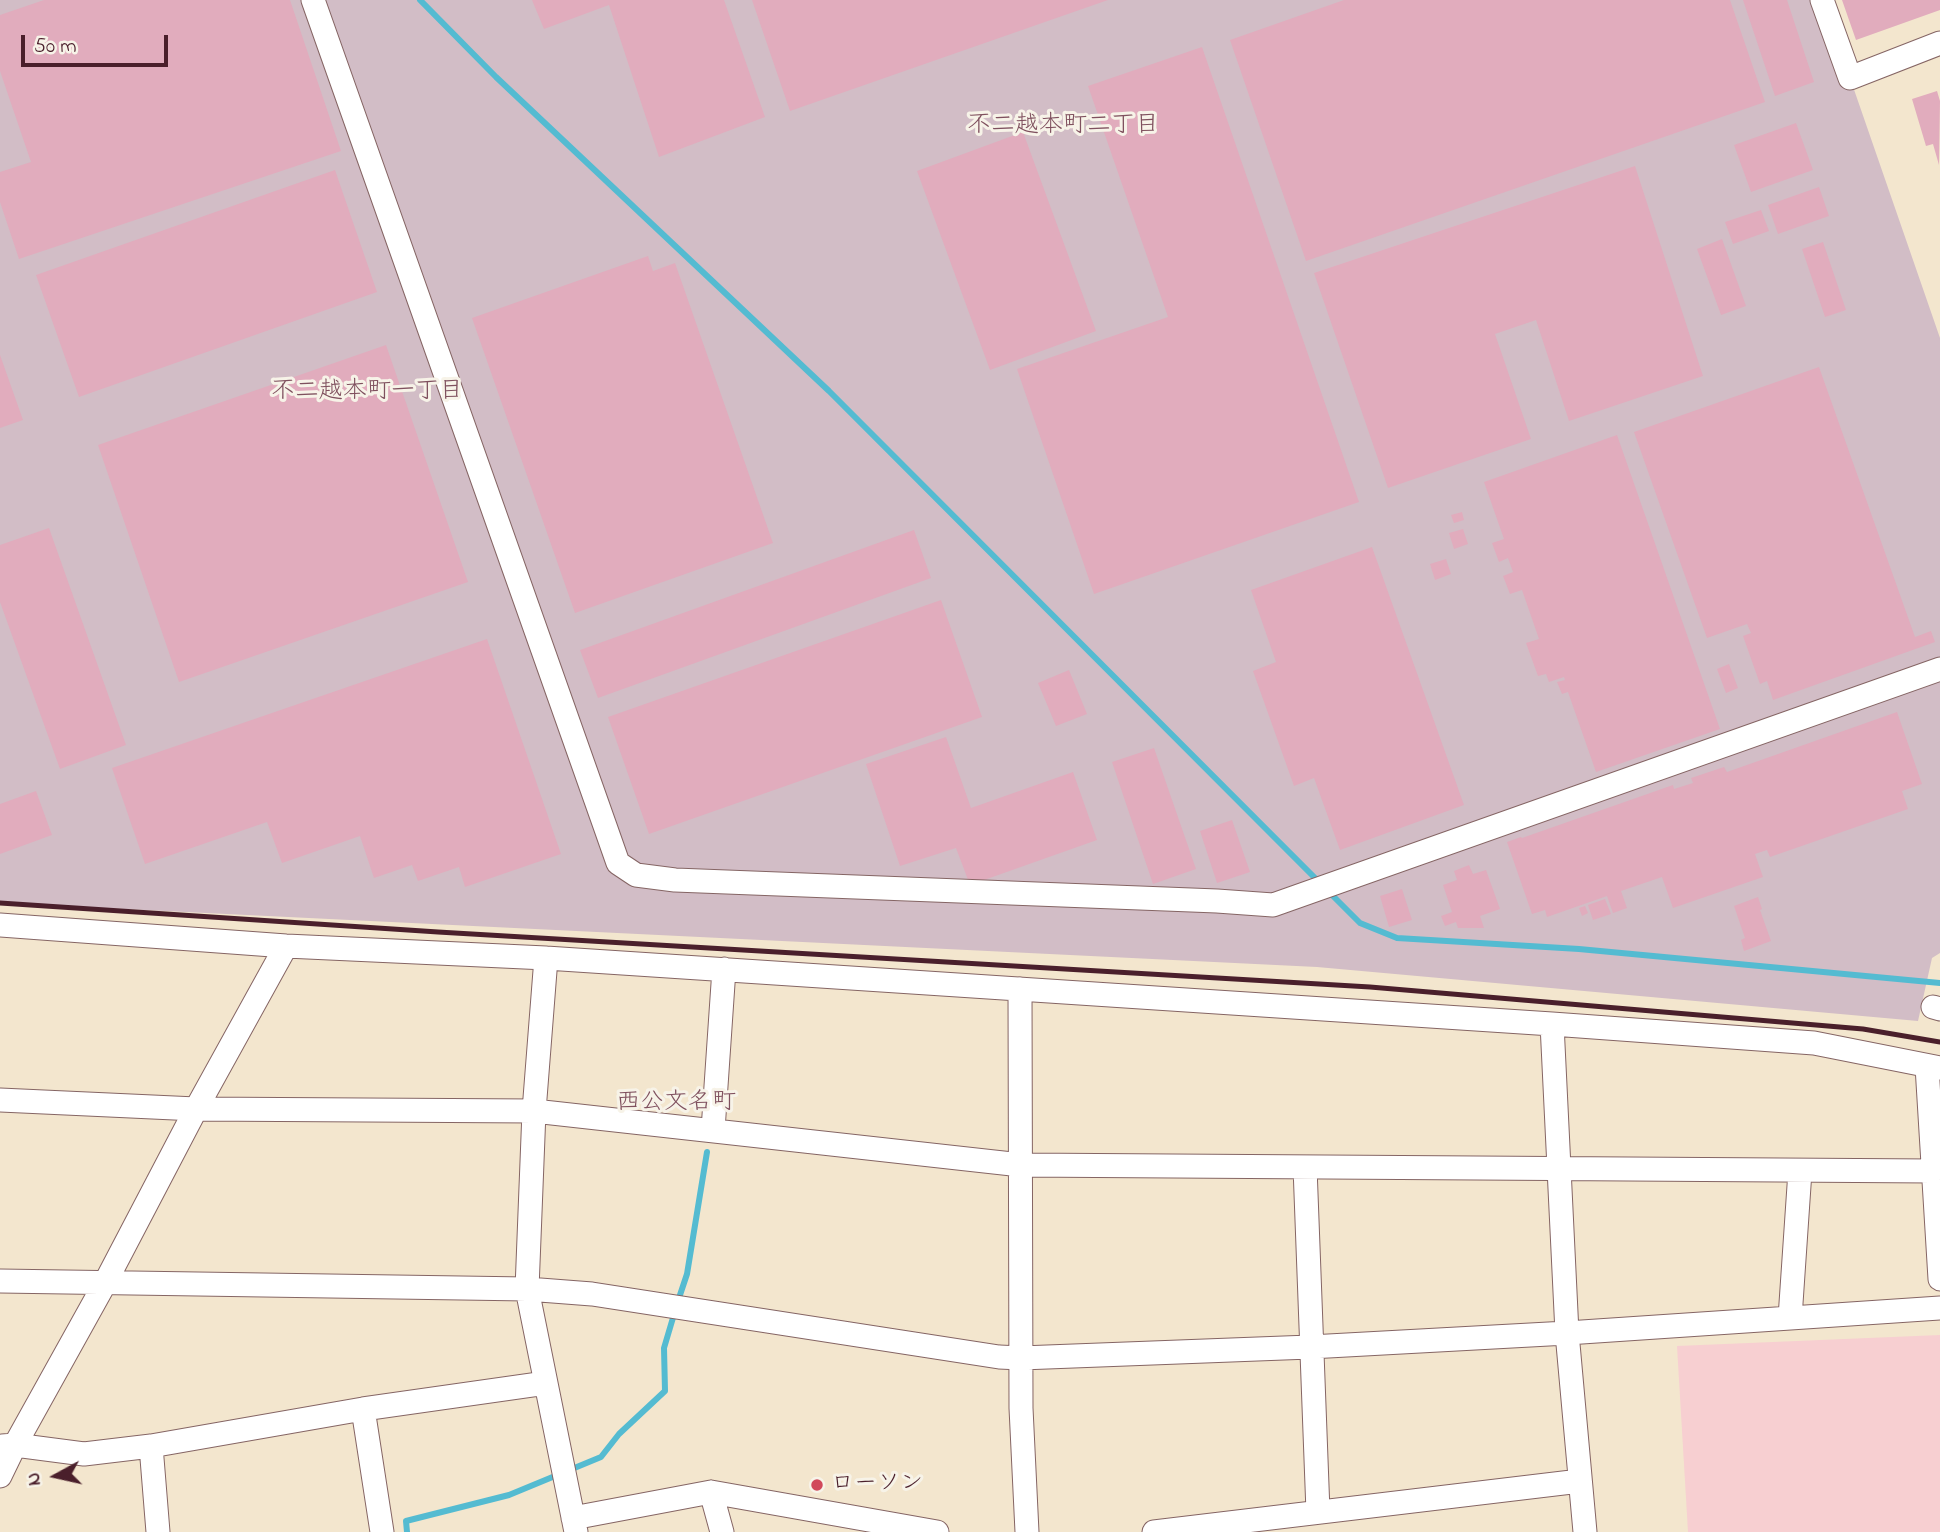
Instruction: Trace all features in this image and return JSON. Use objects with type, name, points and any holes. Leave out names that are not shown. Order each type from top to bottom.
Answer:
[{"type":"street","points":[[313,0],[618,863],[636,875],[675,880],[1273,905],[1940,669]]},
{"type":"street","points":[[1822,0],[1850,78],[1940,43]]},
{"type":"street","points":[[0,925],[286,946],[724,969],[1814,1043],[1934,1067],[1932,1171],[1940,1279]]},
{"type":"street","points":[[0,1476],[8,1446],[105,1283],[196,1109],[286,946]]},
{"type":"street","points":[[546,958],[534,1111],[527,1289],[575,1525],[711,1492],[853,1525],[937,1532]]},
{"type":"street","points":[[713,1130],[724,969]]},
{"type":"street","points":[[1020,989],[1021,1408],[1027,1532]]},
{"type":"street","points":[[1552,1024],[1567,1334],[1585,1532]]},
{"type":"street","points":[[0,1100],[196,1109],[534,1111],[1021,1165],[1932,1171]]},
{"type":"street","points":[[1305,1167],[1318,1513]]},
{"type":"street","points":[[1790,1318],[1800,1171]]},
{"type":"street","points":[[0,1282],[527,1289],[592,1294],[999,1357],[1021,1358],[1567,1334],[1940,1308]]},
{"type":"street","points":[[8,1446],[84,1454],[151,1446],[363,1409],[546,1384]]},
{"type":"street","points":[[363,1409],[382,1532]]},
{"type":"street","points":[[151,1446],[158,1532]]},
{"type":"street","points":[[1154,1532],[1580,1481]]},
{"type":"street","points":[[711,1492],[722,1532]]},
{"type":"shaded area","points":[[0,0],[1821,0],[1940,338],[1940,953],[1932,958],[1918,1021],[1317,967],[0,903]]},
{"type":"shaded area","points":[[1940,1335],[1940,1532],[1688,1532],[1677,1346]]},
{"type":"building","points":[[44,0],[290,0],[341,151],[19,259],[0,202],[0,172],[31,162],[0,71],[0,15]]},
{"type":"building","points":[[532,0],[724,0],[765,117],[659,157],[609,5],[544,29]]},
{"type":"building","points":[[752,0],[1108,0],[790,111]]},
{"type":"building","points":[[1344,0],[1730,0],[1765,102],[1306,261],[1230,40]]},
{"type":"building","points":[[1743,0],[1787,0],[1814,82],[1775,96]]},
{"type":"building","points":[[1842,0],[1940,0],[1940,10],[1856,40]]},
{"type":"building","points":[[1202,47],[1359,502],[1094,594],[1017,369],[1168,317],[1088,86]]},
{"type":"building","points":[[1937,91],[1940,101],[1939,165],[1933,144],[1926,146],[1912,99]]},
{"type":"building","points":[[1796,123],[1813,170],[1751,192],[1734,145]]},
{"type":"building","points":[[1023,132],[1096,331],[990,370],[917,171]]},
{"type":"building","points":[[1635,166],[1703,376],[1569,421],[1536,320],[1495,334],[1531,439],[1388,488],[1314,273]]},
{"type":"building","points":[[335,170],[377,292],[79,397],[36,275]]},
{"type":"building","points":[[1819,187],[1829,216],[1778,234],[1768,205]]},
{"type":"building","points":[[1761,210],[1769,231],[1733,244],[1725,222]]},
{"type":"building","points":[[1722,239],[1746,306],[1721,315],[1697,249]]},
{"type":"building","points":[[1823,242],[1846,310],[1825,317],[1802,249]]},
{"type":"building","points":[[648,256],[653,271],[675,263],[773,543],[575,613],[472,318]]},
{"type":"building","points":[[386,345],[468,582],[179,682],[98,445]]},
{"type":"building","points":[[0,355],[23,420],[0,428]]},
{"type":"building","points":[[1819,367],[1915,637],[1931,631],[1935,642],[1773,700],[1767,681],[1760,684],[1743,636],[1751,633],[1747,624],[1707,638],[1634,432]]},
{"type":"building","points":[[1617,435],[1720,729],[1596,772],[1568,692],[1562,694],[1557,682],[1565,680],[1564,677],[1549,682],[1546,674],[1538,676],[1526,643],[1539,639],[1522,590],[1510,594],[1503,576],[1513,572],[1508,558],[1499,562],[1492,543],[1504,539],[1484,482]]},
{"type":"building","points":[[1462,512],[1464,520],[1454,523],[1451,515]]},
{"type":"building","points":[[49,528],[126,745],[60,769],[0,602],[0,545]]},
{"type":"building","points":[[1463,529],[1468,544],[1454,549],[1449,533]]},
{"type":"building","points":[[914,530],[931,578],[598,698],[580,650]]},
{"type":"building","points":[[1372,547],[1464,805],[1340,850],[1314,778],[1294,786],[1253,671],[1276,662],[1251,590]]},
{"type":"building","points":[[1446,559],[1451,574],[1435,580],[1430,564]]},
{"type":"building","points":[[941,600],[982,717],[649,834],[608,717]]},
{"type":"building","points":[[487,639],[561,854],[465,887],[459,867],[418,881],[412,865],[374,878],[360,836],[282,863],[267,822],[145,864],[112,768]]},
{"type":"building","points":[[1729,664],[1738,688],[1726,693],[1717,669]]},
{"type":"building","points":[[1069,670],[1087,714],[1056,726],[1038,683]]},
{"type":"building","points":[[1897,712],[1922,784],[1902,791],[1908,809],[1770,857],[1767,850],[1755,854],[1763,877],[1673,908],[1662,877],[1621,891],[1627,908],[1613,913],[1607,896],[1547,917],[1545,910],[1532,914],[1507,842],[1673,785],[1674,789],[1693,783],[1691,778],[1724,767],[1727,772]]},
{"type":"building","points":[[946,737],[971,808],[1073,772],[1097,840],[970,885],[956,848],[900,866],[866,764]]},
{"type":"building","points":[[1154,748],[1196,869],[1153,884],[1112,762]]},
{"type":"building","points":[[36,791],[52,835],[0,854],[0,804]]},
{"type":"building","points":[[1232,820],[1250,872],[1217,883],[1200,831]]},
{"type":"building","points":[[1469,865],[1473,874],[1486,870],[1500,909],[1480,916],[1484,928],[1458,928],[1456,922],[1445,926],[1441,916],[1452,912],[1443,885],[1457,880],[1454,871]]},
{"type":"building","points":[[1402,889],[1412,920],[1389,927],[1380,896]]},
{"type":"building","points":[[1758,897],[1771,941],[1744,951],[1741,940],[1745,938],[1734,906]]},
{"type":"building","points":[[1605,899],[1611,914],[1593,920],[1588,905]]},
{"type":"building","points":[[1585,906],[1588,913],[1582,916],[1579,908]]},
{"type":"waterway","points":[[420,0],[496,77],[829,391],[1319,882]]},
{"type":"waterway","points":[[1327,890],[1360,923],[1397,938],[1579,949],[1940,983]]},
{"type":"waterway","points":[[678,1301],[687,1274],[707,1152]]},
{"type":"waterway","points":[[407,1532],[406,1521],[509,1495],[601,1457],[619,1434],[665,1391],[664,1348],[675,1311]]},
{"type":"railway","points":[[0,903],[438,932],[1370,987],[1863,1029],[1940,1042]]},
{"type":"place","name":"ローソン","points":[[817,1485]]},
{"type":"district","name":"不二越本町二丁目","points":[[1063,127]]},
{"type":"district","name":"不二越本町一丁目","points":[[367,393]]},
{"type":"district","name":"西公文名町","points":[[676,1104]]}]
